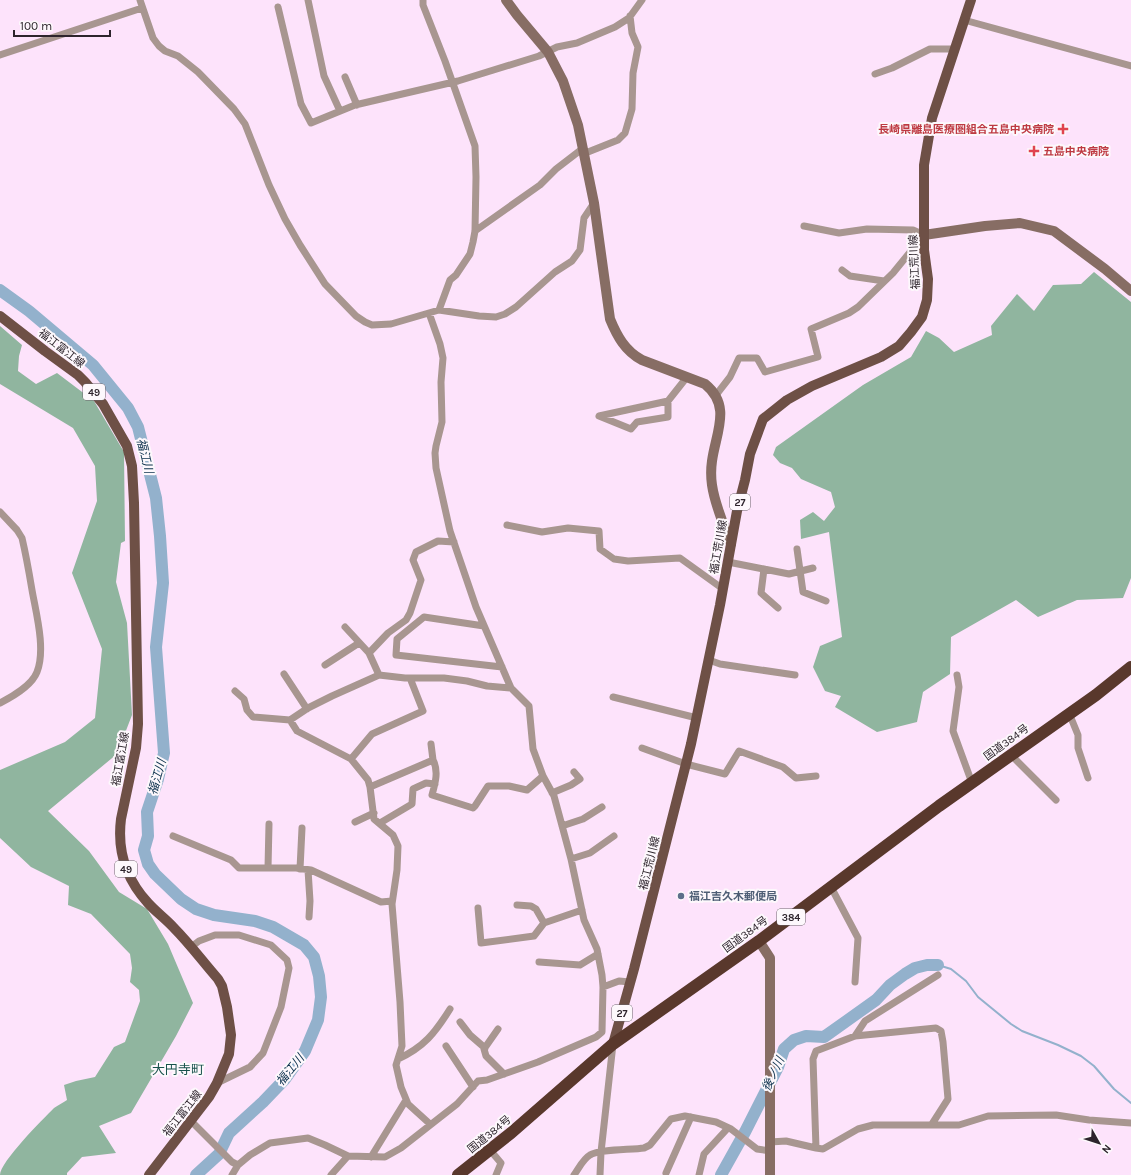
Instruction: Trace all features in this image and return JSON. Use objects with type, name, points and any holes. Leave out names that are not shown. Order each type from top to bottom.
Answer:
[{"type":"highway","name":"国道384号","points":[[458,1175],[490,1150],[613,1044],[759,941],[972,783],[1096,695],[1131,667]]},
{"type":"main road","name":"福江荒川線","points":[[613,1044],[686,764],[709,660],[737,510],[750,454],[763,419],[787,400],[812,386],[881,357],[899,346],[912,332],[922,317],[927,300],[924,235],[924,165],[932,118],[971,0]]},
{"type":"main road","name":"福江富江線","points":[[0,316],[78,375],[85,382],[104,404],[123,437],[128,451],[132,466],[134,491],[138,724],[136,748],[124,804],[120,840],[124,861],[133,883],[147,902],[173,927],[218,979],[222,986],[227,1007],[231,1035],[230,1045],[226,1062],[217,1083],[210,1097],[149,1175]]},
{"type":"street","points":[[140,0],[153,38],[159,46],[165,51],[178,56],[198,72],[234,109],[245,124],[284,219],[325,284],[356,316],[365,322],[372,325],[392,324],[439,310],[479,316],[496,317],[505,314],[516,307],[555,272],[572,261],[580,250],[584,218],[594,203]]},
{"type":"street","points":[[308,0],[324,76],[340,111]]},
{"type":"street","points":[[423,0],[423,5],[475,146],[475,231],[470,254],[456,275],[450,280],[439,310]]},
{"type":"street","points":[[506,0],[516,15],[548,52],[563,81],[578,125],[582,152],[594,203],[610,319],[616,333],[626,348],[635,356],[705,384],[716,395],[720,405],[721,423],[712,462],[712,485],[731,544]]},
{"type":"street","points":[[278,7],[301,104],[311,123],[357,105],[452,81],[539,56],[557,47],[577,43],[615,26],[630,16],[642,0]]},
{"type":"street","points":[[0,54],[142,8]]},
{"type":"street","points":[[475,231],[536,188],[576,153],[618,140],[625,133],[632,109],[633,73],[638,47],[632,33],[630,16]]},
{"type":"street","points":[[964,20],[1131,66]]},
{"type":"street","points":[[875,74],[892,68],[930,49],[954,49]]},
{"type":"street","points":[[345,77],[357,105]]},
{"type":"street","points":[[804,226],[839,233],[867,229],[913,230],[924,235],[986,226],[1020,223],[1054,231],[1105,269],[1131,291]]},
{"type":"street","points":[[716,395],[730,377],[739,358],[756,358],[765,372],[818,357],[811,329],[849,313],[858,307],[884,282],[924,235]]},
{"type":"street","points":[[842,270],[850,276],[884,282]]},
{"type":"street","points":[[232,1175],[235,1163],[270,1142],[308,1138],[348,1156],[385,1157],[401,1148],[430,1124],[458,1104],[478,1081],[487,1080],[538,1062],[596,1037],[602,1032],[603,988],[598,954],[584,920],[571,860],[552,793],[543,776],[533,749],[529,706],[511,688],[484,626],[454,542],[443,503],[436,468],[436,446],[442,422],[441,382],[443,358],[440,344],[429,313]]},
{"type":"street","points":[[668,401],[599,416],[631,429],[637,422],[668,417],[668,401],[687,377]]},
{"type":"street","points":[[0,512],[17,530],[22,538],[40,645],[40,662],[37,674],[23,689],[0,703]]},
{"type":"street","points":[[507,525],[542,532],[568,528],[599,531],[600,549],[614,559],[628,561],[680,558],[723,589]]},
{"type":"street","points":[[369,653],[388,633],[406,620],[410,613],[421,580],[413,560],[416,552],[438,542],[454,542]]},
{"type":"street","points":[[797,549],[804,592],[826,601]]},
{"type":"street","points":[[728,562],[789,574],[813,568]]},
{"type":"street","points":[[764,569],[761,592],[778,608]]},
{"type":"street","points":[[484,626],[424,617],[397,639],[396,655],[502,667]]},
{"type":"street","points":[[345,627],[369,653],[378,675]]},
{"type":"street","points":[[325,664],[359,643]]},
{"type":"street","points":[[709,660],[720,664],[795,675]]},
{"type":"street","points":[[284,674],[307,709]]},
{"type":"street","points":[[235,691],[244,699],[247,710],[253,717],[290,720],[332,696],[362,684],[378,675],[410,678],[444,678],[488,686],[511,688]]},
{"type":"street","points":[[957,675],[959,687],[953,731],[972,783]]},
{"type":"street","points":[[351,759],[372,734],[423,711],[410,678]]},
{"type":"street","points":[[613,698],[696,718]]},
{"type":"street","points":[[1069,713],[1078,735],[1078,748],[1088,778]]},
{"type":"street","points":[[290,720],[297,731],[351,759],[368,780],[374,819],[393,835],[398,846],[397,870],[392,902],[402,1046],[396,1065],[401,1087],[408,1104],[430,1124]]},
{"type":"street","points":[[431,744],[433,760],[436,765],[435,784],[432,795],[473,808],[476,806],[488,786],[509,786],[527,790],[543,776]]},
{"type":"street","points":[[642,748],[686,764],[725,774],[739,751],[783,766],[796,778],[816,776]]},
{"type":"street","points":[[1011,755],[1056,800]]},
{"type":"street","points":[[370,787],[433,760]]},
{"type":"street","points":[[552,793],[571,785],[580,779],[574,772]]},
{"type":"street","points":[[380,823],[412,804],[413,789],[426,782],[435,784]]},
{"type":"street","points":[[562,826],[584,819],[602,807]]},
{"type":"street","points":[[355,822],[374,813]]},
{"type":"street","points":[[268,868],[269,824]]},
{"type":"street","points":[[300,869],[302,828]]},
{"type":"street","points":[[173,836],[231,860],[239,868],[308,870],[381,902],[392,902]]},
{"type":"street","points":[[571,860],[590,853],[614,836]]},
{"type":"street","points":[[308,870],[310,901],[309,917]]},
{"type":"street","points":[[831,887],[858,938],[855,982]]},
{"type":"street","points":[[517,906],[531,906],[536,910],[544,923]]},
{"type":"street","points":[[478,908],[481,943],[534,936],[544,923],[582,910]]},
{"type":"street","points":[[191,947],[199,941],[215,935],[239,935],[271,945],[287,960],[290,968],[281,1007],[263,1053],[250,1067],[217,1083]]},
{"type":"street","points":[[759,941],[770,958],[770,1175]]},
{"type":"street","points":[[539,962],[580,965],[598,954]]},
{"type":"street","points":[[854,1036],[865,1021],[938,975]]},
{"type":"street","points":[[603,988],[619,981],[630,982]]},
{"type":"street","points":[[398,1059],[412,1053],[427,1040],[440,1025],[450,1009]]},
{"type":"street","points":[[460,1022],[470,1035],[485,1048]]},
{"type":"street","points":[[816,1148],[813,1059],[816,1051],[854,1036],[936,1028],[941,1031],[948,1099],[932,1124]]},
{"type":"street","points":[[498,1029],[484,1049],[486,1056],[504,1074]]},
{"type":"street","points":[[600,1175],[601,1152],[613,1044]]},
{"type":"street","points":[[446,1046],[473,1087]]},
{"type":"street","points":[[371,1157],[406,1100]]},
{"type":"street","points":[[574,1175],[591,1154],[644,1148],[650,1145],[671,1119],[685,1116],[716,1122],[728,1128],[757,1149],[770,1147],[786,1141],[816,1148],[823,1148],[858,1129],[873,1125],[959,1125],[988,1116],[1056,1115],[1089,1120],[1131,1123]]},
{"type":"street","points":[[666,1173],[692,1117]]},
{"type":"street","points":[[191,1121],[235,1163]]},
{"type":"street","points":[[699,1175],[704,1154],[728,1128]]},
{"type":"street","points":[[490,1150],[501,1163],[496,1175]]},
{"type":"street","points":[[331,1175],[348,1156]]},
{"type":"green space","points":[[1094,272],[1131,302],[1131,578],[1123,598],[1077,600],[1038,617],[1016,600],[951,637],[950,674],[923,692],[917,722],[877,732],[835,707],[841,696],[825,691],[813,667],[820,646],[842,637],[829,532],[801,539],[800,520],[813,512],[824,521],[835,507],[831,492],[801,479],[792,468],[780,463],[773,455],[776,447],[863,385],[911,357],[926,331],[939,338],[954,352],[992,335],[991,326],[1017,294],[1034,311],[1053,285],[1081,284]]},
{"type":"green space","points":[[0,326],[22,345],[19,356],[18,371],[36,384],[57,373],[94,401],[124,452],[125,541],[121,543],[116,582],[127,623],[132,715],[117,754],[48,811],[89,851],[119,892],[147,909],[168,944],[193,1003],[176,1036],[131,1113],[99,1126],[116,1153],[82,1157],[67,1173],[67,1175],[0,1175],[2,1169],[14,1151],[54,1108],[67,1100],[64,1085],[95,1077],[114,1047],[125,1042],[140,1001],[139,990],[130,982],[132,968],[130,954],[91,914],[68,905],[69,886],[31,867],[0,838],[0,770],[65,742],[95,718],[102,649],[72,573],[97,501],[95,466],[73,428],[0,384]]},
{"type":"waterway","name":"福江川","points":[[0,290],[29,311],[93,365],[128,408],[138,427],[156,498],[163,583],[156,647],[164,753],[158,779],[147,812],[148,836],[144,850],[148,864],[155,874],[181,899],[196,909],[214,915],[255,921],[273,927],[304,945],[314,957],[319,976],[321,997],[318,1020],[305,1051],[285,1079],[263,1102],[229,1133],[219,1154],[196,1175]]},
{"type":"waterway","name":"後ノ川","points":[[721,1175],[778,1067],[784,1049],[794,1040],[806,1036],[824,1037],[876,1000],[890,985],[905,974],[915,968],[927,965],[938,965]]},
{"type":"waterway","points":[[938,965],[951,969],[966,981],[978,997],[1011,1024],[1022,1031],[1081,1056],[1094,1066],[1114,1089],[1131,1103]]},
{"type":"place","name":"長崎県離島医療圏組合五島中央病院","points":[[1063,129]]},
{"type":"place","name":"五島中央病院","points":[[1034,151]]},
{"type":"place","name":"福江吉久木郵便局","points":[[681,896]]},
{"type":"district","name":"大円寺町","points":[[178,1069]]}]
